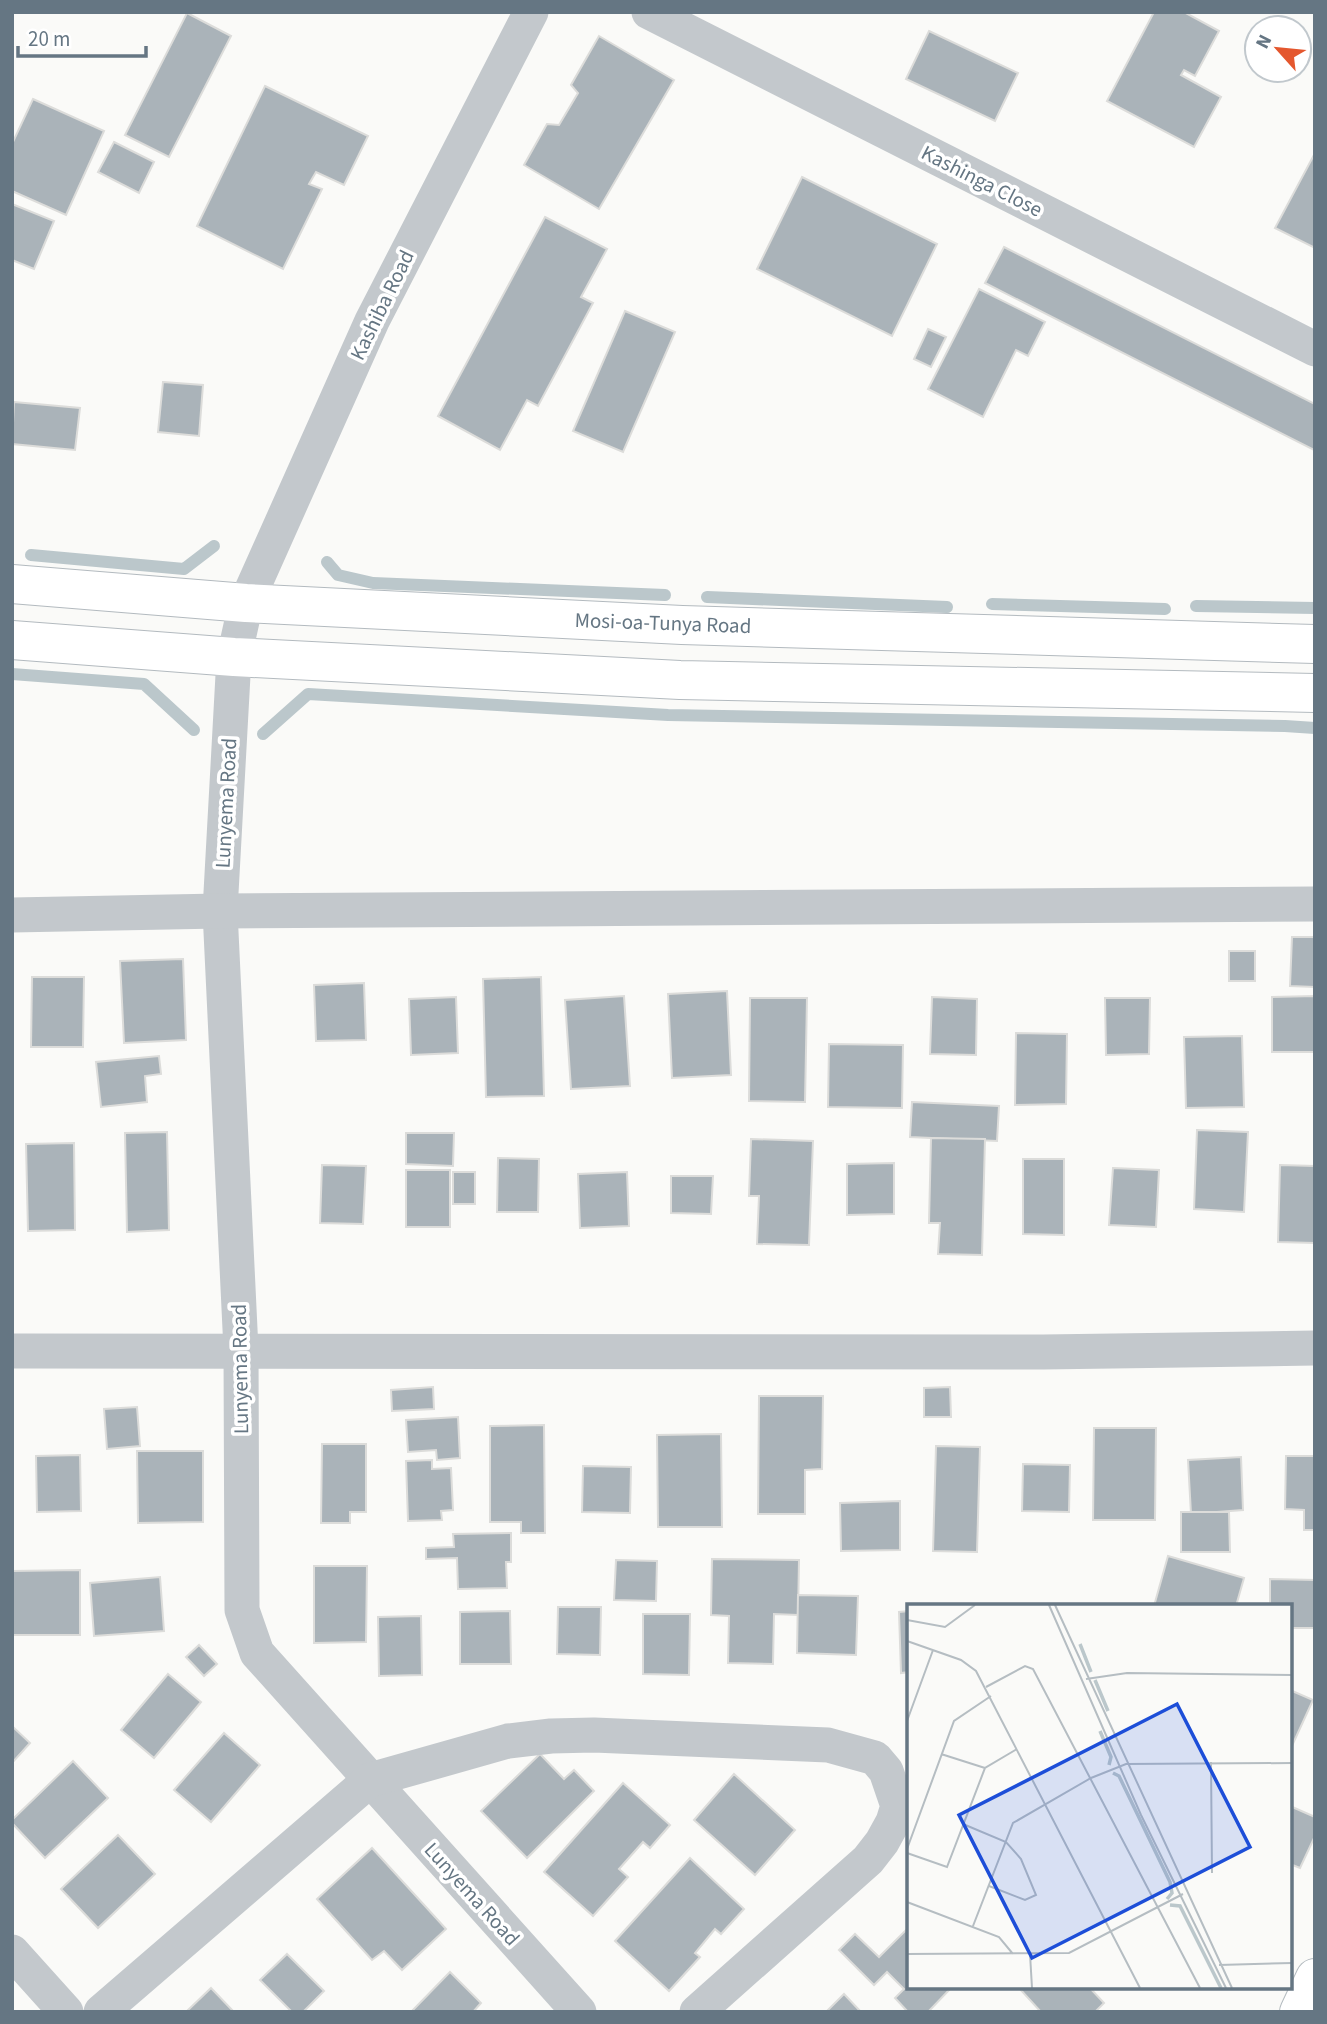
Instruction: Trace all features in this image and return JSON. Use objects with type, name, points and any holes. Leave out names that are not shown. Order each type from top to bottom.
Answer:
[{"type":"main road","name":"Mosi-oa-Tunya Road","points":[[12,584],[246,603],[682,625],[1315,644]]},
{"type":"main road","points":[[12,640],[234,657],[680,680],[1315,693]]},
{"type":"main road","points":[[1299,2012],[1315,1978]]},
{"type":"street","name":"Kashiba Road","points":[[246,603],[372,321],[531,12]]},
{"type":"street","name":"Kashinga Close","points":[[649,12],[1315,349]]},
{"type":"street","name":"Lunyema Road","points":[[246,603],[234,657],[220,911],[241,1350],[242,1610],[257,1653],[579,2012]]},
{"type":"street","points":[[12,915],[220,911],[1315,904]]},
{"type":"street","points":[[12,1351],[1043,1352],[1315,1348]]},
{"type":"street","points":[[102,2012],[370,1780],[508,1741],[551,1736],[594,1735],[828,1745],[875,1758],[886,1771],[898,1806],[882,1842],[868,1860],[697,2012]]},
{"type":"street","points":[[12,1952],[66,2012]]},
{"type":"building","points":[[1154,12],[1184,12],[1219,31],[1195,76],[1184,70],[1181,75],[1221,97],[1194,147],[1107,101]]},
{"type":"building","points":[[187,13],[231,36],[169,157],[125,135]]},
{"type":"building","points":[[929,31],[1018,73],[995,121],[906,79]]},
{"type":"building","points":[[599,36],[674,80],[599,209],[524,165],[547,124],[559,125],[578,93],[571,85]]},
{"type":"building","points":[[265,86],[368,136],[344,185],[316,172],[309,184],[322,189],[283,269],[197,226]]},
{"type":"building","points":[[33,99],[104,131],[66,215],[12,191],[12,144]]},
{"type":"building","points":[[114,142],[154,162],[139,193],[98,172]]},
{"type":"building","points":[[1315,153],[1315,248],[1275,228]]},
{"type":"building","points":[[802,177],[937,244],[892,336],[757,269]]},
{"type":"building","points":[[12,204],[54,221],[34,269],[12,260]]},
{"type":"building","points":[[545,217],[607,249],[581,297],[593,303],[538,406],[527,400],[500,450],[438,416]]},
{"type":"building","points":[[1004,247],[1315,404],[1314,450],[985,283]]},
{"type":"building","points":[[979,289],[1045,322],[1028,356],[1016,350],[983,417],[928,389]]},
{"type":"building","points":[[625,311],[675,332],[623,452],[573,431]]},
{"type":"building","points":[[928,329],[946,337],[931,367],[914,359]]},
{"type":"building","points":[[163,382],[203,385],[199,436],[158,432]]},
{"type":"building","points":[[14,402],[80,408],[75,450],[12,444]]},
{"type":"building","points":[[1292,937],[1315,937],[1315,987],[1290,986]]},
{"type":"building","points":[[1229,951],[1255,951],[1255,981],[1229,981]]},
{"type":"building","points":[[183,959],[186,1040],[124,1043],[120,961]]},
{"type":"building","points":[[32,977],[84,977],[83,1047],[31,1047]]},
{"type":"building","points":[[541,977],[544,1096],[486,1097],[483,979]]},
{"type":"building","points":[[364,983],[366,1040],[316,1041],[314,985]]},
{"type":"building","points":[[727,991],[731,1075],[672,1078],[668,994]]},
{"type":"building","points":[[624,996],[630,1086],[571,1089],[565,1000]]},
{"type":"building","points":[[1315,996],[1315,1052],[1272,1052],[1272,997]]},
{"type":"building","points":[[456,997],[458,1053],[411,1055],[409,999]]},
{"type":"building","points":[[932,997],[977,999],[976,1055],[930,1054]]},
{"type":"building","points":[[750,998],[807,998],[805,1102],[749,1101]]},
{"type":"building","points":[[1105,998],[1150,998],[1149,1054],[1106,1055]]},
{"type":"building","points":[[1016,1033],[1067,1034],[1066,1104],[1015,1105]]},
{"type":"building","points":[[1242,1036],[1244,1107],[1186,1108],[1184,1037]]},
{"type":"building","points":[[829,1044],[903,1045],[902,1108],[828,1107]]},
{"type":"building","points":[[159,1056],[161,1074],[145,1076],[147,1102],[101,1107],[96,1062]]},
{"type":"building","points":[[912,1102],[999,1106],[997,1141],[910,1137]]},
{"type":"building","points":[[1197,1130],[1248,1132],[1244,1212],[1194,1209]]},
{"type":"building","points":[[167,1132],[169,1230],[127,1232],[125,1133]]},
{"type":"building","points":[[406,1133],[454,1133],[453,1166],[406,1164]]},
{"type":"building","points":[[931,1138],[985,1139],[982,1255],[938,1254],[940,1223],[929,1223]]},
{"type":"building","points":[[751,1139],[813,1141],[809,1245],[757,1244],[759,1196],[749,1196]]},
{"type":"building","points":[[74,1143],[75,1230],[28,1231],[26,1144]]},
{"type":"building","points":[[498,1158],[539,1159],[538,1212],[497,1212]]},
{"type":"building","points":[[1023,1159],[1064,1159],[1064,1235],[1023,1234]]},
{"type":"building","points":[[894,1163],[894,1214],[847,1215],[847,1164]]},
{"type":"building","points":[[322,1165],[366,1166],[363,1224],[320,1223]]},
{"type":"building","points":[[1280,1165],[1315,1166],[1315,1243],[1278,1242]]},
{"type":"building","points":[[1113,1168],[1159,1170],[1156,1227],[1109,1225]]},
{"type":"building","points":[[406,1170],[450,1170],[450,1227],[406,1227]]},
{"type":"building","points":[[453,1172],[475,1172],[475,1204],[453,1204]]},
{"type":"building","points":[[627,1172],[629,1226],[580,1228],[578,1174]]},
{"type":"building","points":[[671,1176],[713,1176],[711,1214],[671,1213]]},
{"type":"building","points":[[433,1387],[434,1409],[392,1411],[391,1390]]},
{"type":"building","points":[[950,1387],[951,1417],[924,1417],[924,1388]]},
{"type":"building","points":[[759,1396],[823,1396],[822,1469],[805,1470],[805,1514],[758,1514]]},
{"type":"building","points":[[137,1407],[140,1446],[107,1449],[104,1409]]},
{"type":"building","points":[[458,1417],[460,1458],[437,1460],[436,1450],[408,1452],[406,1420]]},
{"type":"building","points":[[544,1425],[545,1533],[521,1533],[521,1522],[490,1522],[490,1426]]},
{"type":"building","points":[[1094,1428],[1156,1428],[1155,1520],[1093,1520]]},
{"type":"building","points":[[721,1434],[722,1527],[658,1527],[657,1435]]},
{"type":"building","points":[[322,1444],[366,1444],[366,1512],[350,1512],[350,1523],[321,1523]]},
{"type":"building","points":[[936,1446],[980,1447],[977,1552],[933,1551]]},
{"type":"building","points":[[137,1451],[203,1451],[203,1522],[138,1523]]},
{"type":"building","points":[[80,1455],[81,1511],[37,1512],[36,1456]]},
{"type":"building","points":[[1286,1456],[1315,1456],[1315,1530],[1304,1530],[1304,1510],[1285,1509]]},
{"type":"building","points":[[1241,1457],[1243,1510],[1191,1514],[1188,1460]]},
{"type":"building","points":[[432,1460],[432,1469],[451,1468],[453,1510],[441,1511],[442,1520],[408,1521],[406,1461]]},
{"type":"building","points":[[1023,1464],[1070,1465],[1069,1512],[1022,1511]]},
{"type":"building","points":[[583,1466],[631,1467],[630,1513],[582,1512]]},
{"type":"building","points":[[900,1501],[900,1550],[841,1551],[840,1503]]},
{"type":"building","points":[[1181,1512],[1229,1512],[1230,1552],[1181,1552]]},
{"type":"building","points":[[511,1533],[511,1562],[506,1562],[507,1588],[458,1589],[457,1558],[426,1559],[426,1548],[454,1547],[453,1534]]},
{"type":"building","points":[[1168,1556],[1244,1578],[1237,1604],[1155,1604]]},
{"type":"building","points":[[712,1559],[799,1560],[798,1615],[774,1614],[773,1664],[728,1663],[729,1616],[711,1615]]},
{"type":"building","points":[[616,1560],[657,1561],[656,1601],[614,1600]]},
{"type":"building","points":[[314,1566],[367,1566],[366,1642],[314,1643]]},
{"type":"building","points":[[80,1570],[80,1635],[12,1635],[12,1571]]},
{"type":"building","points":[[160,1577],[164,1631],[94,1636],[90,1583]]},
{"type":"building","points":[[1270,1579],[1315,1580],[1315,1628],[1292,1628],[1292,1604],[1270,1604]]},
{"type":"building","points":[[798,1595],[858,1596],[856,1655],[797,1653]]},
{"type":"building","points":[[558,1607],[601,1607],[600,1655],[557,1654]]},
{"type":"building","points":[[510,1611],[511,1664],[460,1664],[460,1612]]},
{"type":"building","points":[[907,1611],[907,1672],[901,1673],[899,1612]]},
{"type":"building","points":[[643,1614],[690,1614],[689,1675],[643,1674]]},
{"type":"building","points":[[421,1616],[422,1675],[379,1676],[378,1617]]},
{"type":"building","points":[[199,1645],[217,1664],[204,1676],[186,1657]]},
{"type":"building","points":[[168,1674],[201,1702],[154,1758],[121,1730]]},
{"type":"building","points":[[1292,1691],[1313,1700],[1292,1746]]},
{"type":"building","points":[[12,1726],[30,1743],[12,1763]]},
{"type":"building","points":[[224,1733],[260,1765],[211,1822],[174,1790]]},
{"type":"building","points":[[540,1754],[564,1779],[574,1770],[594,1791],[527,1858],[481,1811]]},
{"type":"building","points":[[73,1761],[108,1798],[45,1858],[12,1820]]},
{"type":"building","points":[[734,1774],[795,1830],[755,1875],[694,1820]]},
{"type":"building","points":[[623,1783],[670,1825],[650,1848],[643,1842],[619,1869],[628,1877],[593,1916],[544,1872]]},
{"type":"building","points":[[1292,1807],[1315,1817],[1315,1836],[1300,1868],[1292,1865]]},
{"type":"building","points":[[118,1835],[155,1874],[98,1928],[61,1889]]},
{"type":"building","points":[[372,1848],[446,1929],[402,1970],[384,1951],[372,1960],[317,1899]]},
{"type":"building","points":[[690,1858],[744,1909],[721,1934],[715,1929],[695,1953],[700,1957],[669,1991],[615,1941]]},
{"type":"building","points":[[907,1929],[907,1989],[950,1989],[928,2012],[908,2012],[895,1998],[904,1989],[887,1972],[874,1985],[839,1950],[855,1934],[879,1957]]},
{"type":"building","points":[[287,1954],[324,1991],[303,2012],[292,2012],[260,1980]]},
{"type":"building","points":[[450,1972],[481,2003],[473,2012],[411,2012]]},
{"type":"building","points":[[211,1988],[234,2012],[186,2012]]},
{"type":"building","points":[[1020,1989],[1091,1989],[1104,2003],[1095,2012],[1041,2012]]},
{"type":"building","points":[[844,1994],[861,2012],[826,2012]]},
{"type":"waterway","points":[[31,555],[184,569],[214,546]]},
{"type":"waterway","points":[[327,562],[338,575],[373,583],[665,595]]},
{"type":"waterway","points":[[707,597],[947,607]]},
{"type":"waterway","points":[[992,604],[1165,609]]},
{"type":"waterway","points":[[1196,606],[1315,608]]},
{"type":"waterway","points":[[12,674],[144,684],[194,730]]},
{"type":"waterway","points":[[263,734],[308,694],[668,715],[1315,728]]}]
